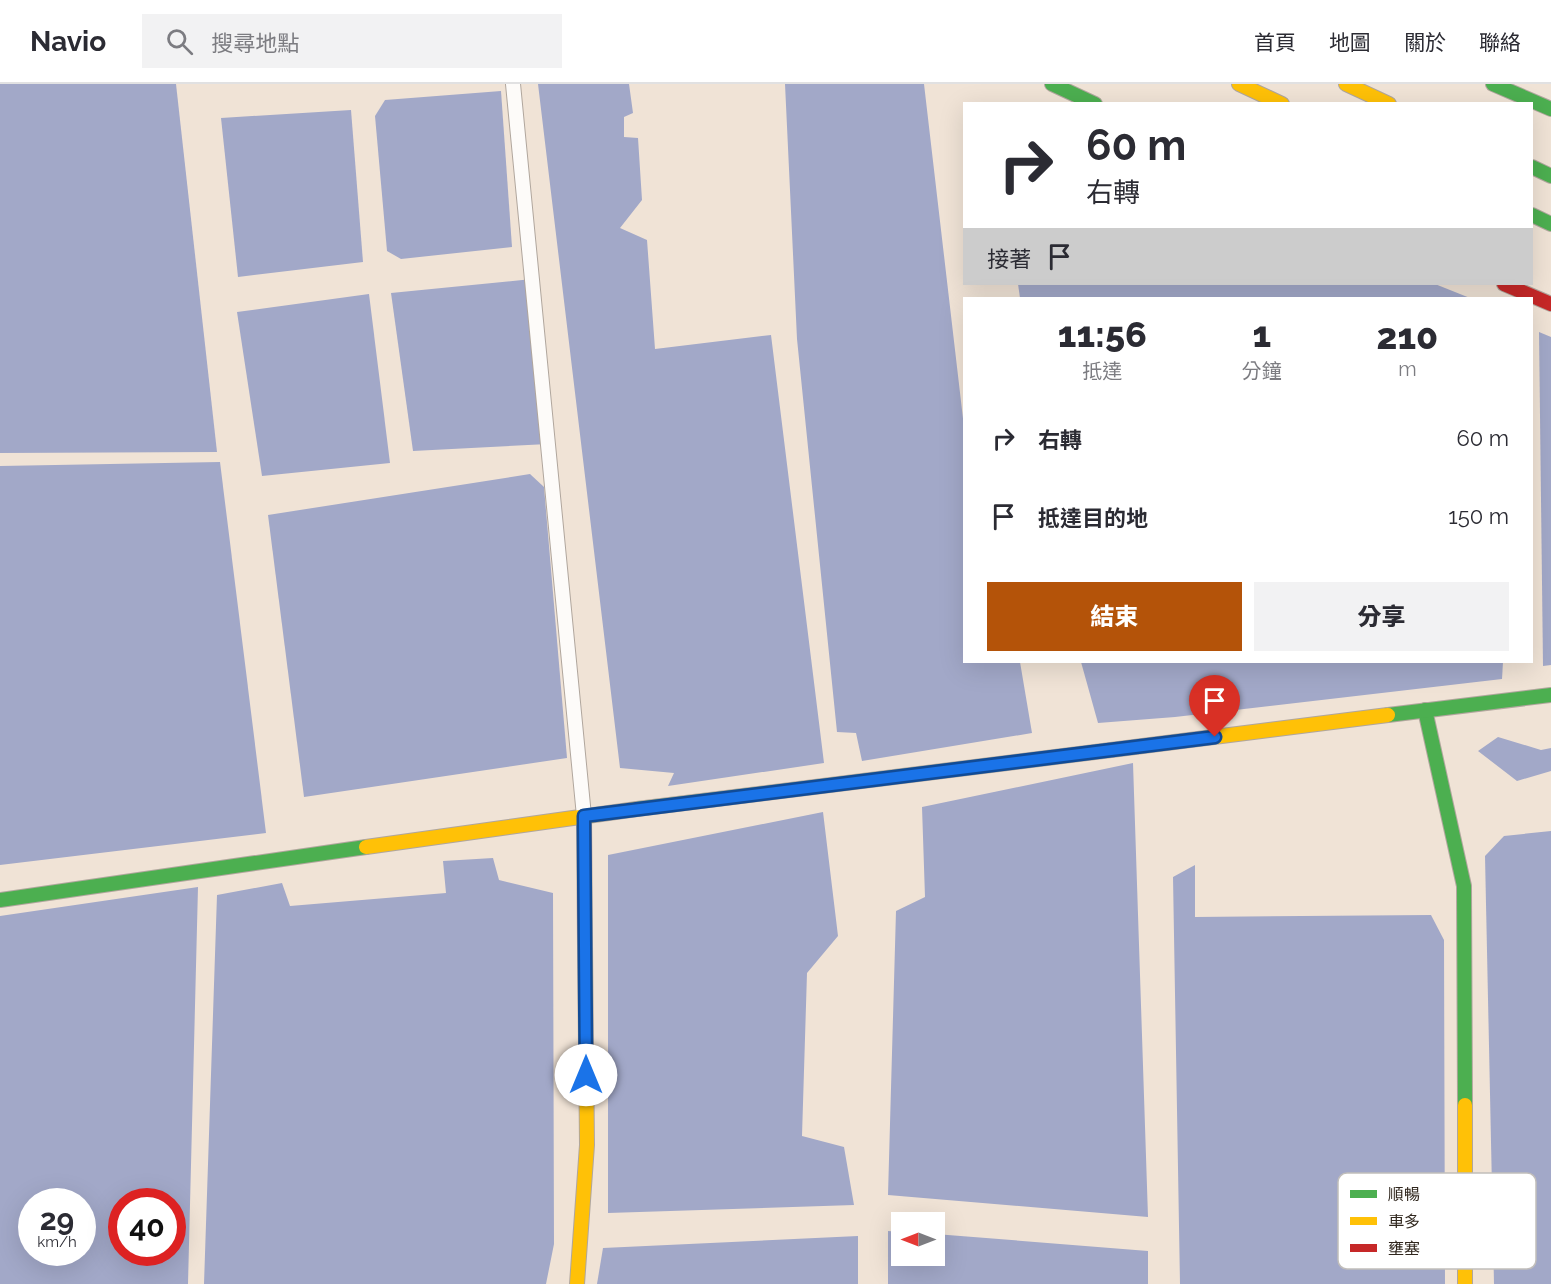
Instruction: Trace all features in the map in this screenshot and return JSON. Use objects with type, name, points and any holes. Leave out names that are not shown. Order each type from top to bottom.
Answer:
[{"type":"main road","points":[[1052,84],[1091,102]]},
{"type":"main road","points":[[1239,84],[1278,102]]},
{"type":"main road","points":[[1346,84],[1385,102]]},
{"type":"main road","points":[[1493,84],[1551,109]]},
{"type":"main road","points":[[1533,167],[1551,176]]},
{"type":"main road","points":[[1533,215],[1551,224]]},
{"type":"main road","points":[[1506,285],[1551,304]]},
{"type":"main road","points":[[0,900],[584,816],[1551,695]]},
{"type":"main road","points":[[1425,710],[1464,886],[1465,1173]]},
{"type":"main road","points":[[577,1284],[587,1145],[584,816]]},
{"type":"main road","points":[[1465,1269],[1465,1284]]},
{"type":"lane","points":[[513,84],[584,816]]},
{"type":"water","points":[[0,84],[176,84],[217,452],[0,453]]},
{"type":"water","points":[[538,84],[629,84],[633,113],[624,117],[624,137],[638,138],[642,200],[620,228],[647,240],[655,349],[771,335],[824,763],[668,786],[674,773],[620,768]]},
{"type":"water","points":[[785,84],[924,84],[963,418],[963,663],[1020,663],[1032,733],[862,761],[856,733],[837,732],[797,339]]},
{"type":"water","points":[[501,91],[512,247],[401,259],[387,251],[375,116],[385,100]]},
{"type":"water","points":[[351,110],[363,262],[238,277],[221,118]]},
{"type":"water","points":[[532,279],[548,444],[413,451],[391,293]]},
{"type":"water","points":[[1018,285],[1438,285],[1468,297],[1020,297]]},
{"type":"water","points":[[369,294],[390,463],[262,476],[237,312]]},
{"type":"water","points":[[1539,332],[1551,337],[1551,665],[1543,666]]},
{"type":"water","points":[[220,462],[266,833],[0,865],[0,466]]},
{"type":"water","points":[[530,474],[544,487],[567,758],[304,797],[268,515]]},
{"type":"water","points":[[1081,663],[1503,663],[1502,679],[1175,717],[1098,723]]},
{"type":"water","points":[[1498,737],[1541,750],[1551,748],[1551,771],[1517,781],[1478,751]]},
{"type":"water","points":[[1133,763],[1148,1217],[888,1195],[896,911],[925,897],[922,807]]},
{"type":"water","points":[[823,812],[838,936],[807,973],[802,1136],[844,1147],[854,1205],[608,1213],[608,855]]},
{"type":"water","points":[[1551,831],[1551,1284],[1494,1284],[1494,1269],[1536,1269],[1536,1173],[1492,1173],[1485,856],[1504,836]]},
{"type":"water","points":[[493,858],[499,880],[553,893],[554,1244],[546,1284],[204,1284],[217,895],[282,883],[290,906],[446,893],[443,861]]},
{"type":"water","points":[[1195,865],[1195,917],[1431,915],[1444,940],[1445,1173],[1338,1173],[1338,1269],[1445,1269],[1445,1284],[1180,1284],[1173,877]]},
{"type":"water","points":[[198,887],[188,1284],[0,1284],[0,916]]},
{"type":"water","points":[[888,1231],[891,1231],[891,1266],[945,1266],[945,1235],[1148,1251],[1148,1284],[888,1284]]},
{"type":"water","points":[[858,1236],[858,1284],[597,1284],[603,1248]]},
{"type":"traffic: fast","points":[[1052,84],[1091,102]]},
{"type":"traffic: fast","points":[[1493,84],[1551,109]]},
{"type":"traffic: fast","points":[[1533,167],[1551,176]]},
{"type":"traffic: fast","points":[[1533,215],[1551,224]]},
{"type":"traffic: fast","points":[[1388,715],[1551,695]]},
{"type":"traffic: fast","points":[[1425,710],[1464,886],[1465,1105]]},
{"type":"traffic: fast","points":[[637,809],[1111,750]]},
{"type":"traffic: fast","points":[[0,900],[366,847]]},
{"type":"traffic: slow","points":[[1239,84],[1278,102]]},
{"type":"traffic: slow","points":[[1346,84],[1385,102]]},
{"type":"traffic: slow","points":[[1111,750],[1388,715]]},
{"type":"traffic: slow","points":[[366,847],[637,809]]},
{"type":"traffic: slow","points":[[577,1284],[587,1145],[585,946]]},
{"type":"traffic: slow","points":[[1465,1105],[1465,1173]]},
{"type":"traffic: slow","points":[[1465,1269],[1465,1284]]},
{"type":"traffic: jam","points":[[1506,285],[1551,304]]},
{"type":"traffic: jam","points":[[584,816],[585,946]]},
{"type":"route","points":[[586,1075],[584,816],[1215,737]]}]
